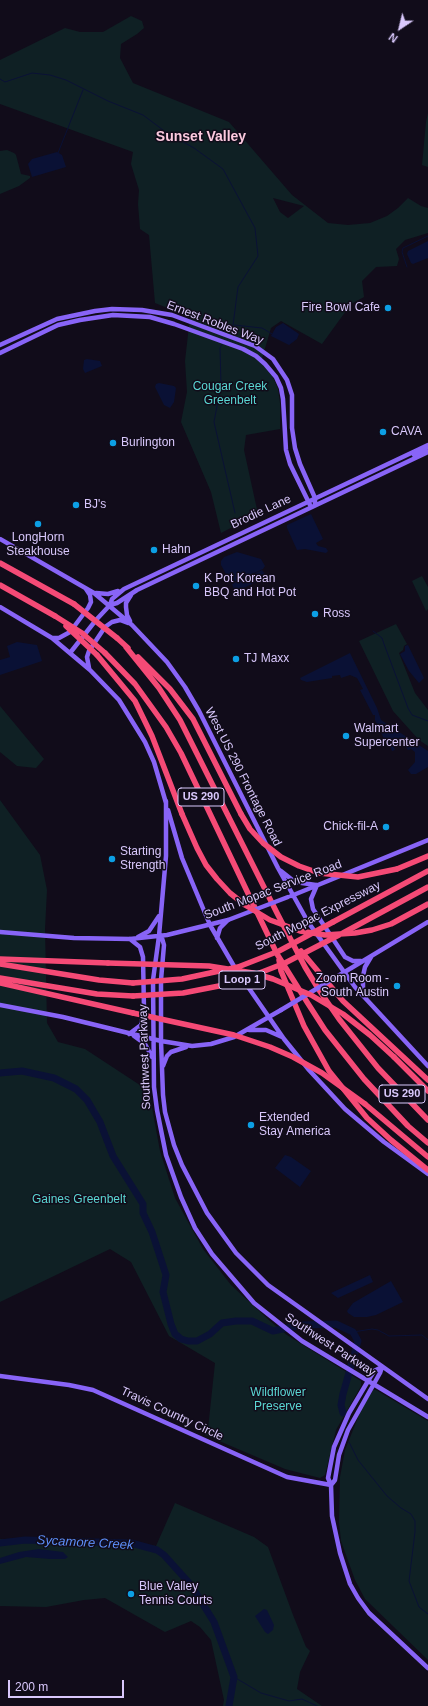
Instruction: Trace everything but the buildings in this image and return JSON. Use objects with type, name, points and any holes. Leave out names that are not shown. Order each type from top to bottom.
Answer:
[{"type":"highway","name":"US 290","points":[[0,563],[74,604],[117,638],[159,688],[180,720],[276,913],[291,938],[305,967],[339,1019],[378,1068],[428,1120]]},
{"type":"highway","name":"US 290","points":[[0,585],[82,633],[105,653],[135,684],[166,727],[181,754],[277,954],[310,1007],[344,1054],[386,1103],[428,1143]]},
{"type":"highway","points":[[55,616],[97,655],[135,702],[152,736],[182,814],[206,865],[217,880],[245,905],[270,920],[300,931],[325,935],[355,934],[372,930],[391,924],[428,904]]},
{"type":"highway","points":[[126,647],[148,665],[170,689],[193,719],[250,829],[281,857],[318,873],[358,878],[397,869],[428,856]]},
{"type":"highway","name":"South Mopac Expressway","points":[[0,964],[99,980],[133,983],[182,979],[238,967],[279,951],[428,871]]},
{"type":"highway","name":"South Mopac Expressway","points":[[0,978],[97,994],[133,996],[183,993],[224,985],[285,963],[428,887]]},
{"type":"highway","points":[[291,938],[343,1001],[428,1080]]},
{"type":"highway","points":[[277,954],[281,971],[304,1026],[329,1071],[367,1118],[428,1170]]},
{"type":"highway","points":[[0,959],[209,966],[253,973],[273,979],[311,995],[343,1014],[370,1035],[428,1090]]},
{"type":"highway","points":[[0,983],[229,1034],[270,1047],[322,1073],[365,1104],[428,1157]]},
{"type":"main road","name":"Ernest Robles Way","points":[[0,345],[56,319],[107,309],[142,310],[172,315],[260,349],[273,359],[283,372],[292,395],[292,428],[295,448],[300,464],[315,498],[313,506],[308,502],[290,464],[286,450],[281,388],[276,377],[256,356],[215,338],[150,318],[112,315],[58,325],[0,353]]},
{"type":"main road","name":"Brodie Lane","points":[[70,653],[110,605],[112,599],[124,589],[428,446]]},
{"type":"main road","points":[[406,463],[408,458],[428,446]]},
{"type":"main road","name":"Brodie Lane","points":[[110,605],[137,590],[428,452]]},
{"type":"main road","points":[[212,554],[212,551],[229,542],[235,536]]},
{"type":"main road","name":"West US 290 Frontage Road","points":[[0,539],[94,593],[132,625],[167,662],[185,687],[199,711],[278,868],[290,896],[343,972],[428,1066]]},
{"type":"main road","points":[[52,638],[59,638],[70,632],[88,608],[91,602],[90,595],[83,586]]},
{"type":"main road","points":[[94,593],[108,594],[124,589]]},
{"type":"main road","points":[[132,625],[127,615],[126,603],[137,590]]},
{"type":"main road","points":[[0,607],[52,638],[90,670],[119,700],[138,728],[154,762],[182,858],[210,925],[235,968],[284,1039],[309,1070],[345,1109],[384,1142],[428,1174]]},
{"type":"main road","points":[[90,670],[87,657],[89,651],[105,627],[112,622],[120,620],[132,625]]},
{"type":"main road","name":"Southwest Parkway","points":[[166,801],[166,856],[160,915],[160,937],[164,950],[161,968],[163,1095],[168,1128],[182,1165],[207,1213],[236,1253],[252,1270],[285,1298],[428,1399]]},
{"type":"main road","name":"South Mopac Service Road","points":[[0,932],[74,938],[160,937],[228,920],[428,840]]},
{"type":"main road","points":[[278,868],[287,877],[295,882],[317,885],[311,899],[313,909],[345,956],[353,961],[363,961]]},
{"type":"main road","points":[[137,938],[149,931],[160,915]]},
{"type":"main road","points":[[217,938],[220,928],[228,920]]},
{"type":"main road","points":[[162,1068],[170,1052],[192,1046],[226,1040],[247,1030],[428,922]]},
{"type":"main road","name":"Southwest Parkway","points":[[160,937],[153,980],[154,1087],[160,1132],[171,1173],[180,1197],[196,1228],[212,1254],[240,1288],[274,1320],[289,1332],[346,1368],[428,1417]]},
{"type":"main road","points":[[129,1034],[143,1022],[144,1010],[143,957],[140,947],[130,938]]},
{"type":"main road","points":[[366,998],[362,976],[371,957]]},
{"type":"main road","points":[[0,1005],[45,1013],[161,1042],[192,1046]]},
{"type":"main road","points":[[247,1030],[266,1030],[284,1039]]},
{"type":"main road","points":[[129,1034],[145,1044],[154,1060]]},
{"type":"main road","points":[[382,1367],[374,1371],[349,1413],[336,1442],[328,1478],[331,1486],[331,1509],[337,1543],[356,1594],[369,1613],[428,1668]]},
{"type":"main road","points":[[331,1486],[335,1480],[340,1455],[348,1430],[374,1385],[382,1367]]},
{"type":"main road","name":"Travis Country Circle","points":[[0,1376],[69,1385],[93,1390],[287,1478],[331,1486]]},
{"type":"green space","name":"Cougar Creek Greenbelt","points":[[131,16],[142,21],[144,28],[121,44],[120,58],[133,83],[229,122],[292,195],[328,223],[348,225],[370,223],[387,216],[408,198],[421,206],[428,208],[428,233],[405,240],[396,249],[399,259],[397,266],[376,267],[362,281],[364,297],[351,304],[322,344],[281,321],[271,328],[261,362],[272,375],[278,389],[280,403],[280,429],[246,435],[244,450],[258,514],[221,533],[211,492],[181,422],[187,392],[185,361],[190,317],[155,303],[149,235],[140,229],[138,204],[139,190],[131,164],[133,152],[0,104],[0,60],[65,28],[80,32],[103,32]],"holes":[[[273,198],[304,206],[288,218],[280,212]]]},
{"type":"green space","points":[[428,113],[428,167],[422,165]]},
{"type":"green space","points":[[7,150],[16,155],[21,174],[30,176],[30,178],[19,186],[0,194],[0,151]]},
{"type":"green space","points":[[422,576],[428,587],[428,609],[426,611],[412,581]]},
{"type":"green space","points":[[396,624],[407,644],[399,653],[415,693],[428,710],[428,746],[419,740],[393,711],[359,641]]},
{"type":"green space","points":[[0,706],[44,759],[36,768],[17,766],[0,752]]},
{"type":"green space","points":[[0,800],[40,855],[47,890],[45,929],[47,1023],[58,1042],[85,1049],[149,1091],[160,1151],[175,1198],[203,1249],[231,1285],[270,1321],[287,1335],[361,1381],[361,1386],[336,1430],[325,1475],[320,1478],[285,1469],[205,1435],[208,1429],[215,1363],[169,1336],[131,1262],[110,1249],[0,1302]]},
{"type":"green space","points":[[373,1390],[376,1390],[428,1421],[428,1660],[365,1599],[355,1580],[341,1541],[339,1522],[340,1477],[345,1450],[361,1410]]},
{"type":"green space","points":[[175,1503],[254,1537],[268,1547],[293,1615],[306,1647],[310,1651],[300,1672],[297,1689],[322,1706],[223,1706],[224,1700],[211,1640],[200,1627],[191,1621],[165,1632],[105,1598],[46,1607],[0,1606],[0,1539],[68,1538],[124,1540],[156,1546]]},
{"type":"water","points":[[57,152],[62,155],[66,167],[32,177],[28,164],[32,159]]},
{"type":"water","points":[[428,241],[428,258],[413,264],[411,263],[407,254],[408,251]]},
{"type":"water","points":[[283,323],[299,334],[297,339],[289,345],[271,336],[276,327]]},
{"type":"water","points":[[84,360],[100,361],[102,366],[85,373],[83,369]]},
{"type":"water","points":[[159,383],[174,386],[176,388],[174,402],[170,408],[164,405],[155,387],[156,384]]},
{"type":"water","points":[[311,514],[323,539],[316,543],[318,546],[326,548],[328,551],[326,553],[305,549],[297,550],[287,528],[287,525]]},
{"type":"water","points":[[237,552],[261,559],[265,566],[263,569],[231,583],[221,565],[221,561],[224,557]]},
{"type":"water","points":[[262,570],[267,577],[235,592],[232,584]]},
{"type":"water","points":[[17,642],[37,645],[42,661],[0,675],[0,660],[10,657],[7,646]]},
{"type":"water","points":[[408,645],[424,678],[419,683],[409,671],[400,654],[405,651],[405,646]]},
{"type":"water","points":[[350,653],[377,708],[381,720],[428,751],[428,767],[416,774],[411,774],[408,770],[415,762],[415,752],[411,749],[408,750],[399,739],[392,742],[395,750],[392,751],[387,740],[384,739],[375,720],[375,715],[373,715],[360,690],[363,689],[357,678],[350,675],[341,678],[340,675],[332,676],[332,678],[307,682],[301,680],[300,678]]},
{"type":"water","points":[[285,1155],[291,1157],[311,1171],[300,1187],[275,1168]]},
{"type":"water","points":[[370,1275],[373,1282],[338,1298],[331,1293]]},
{"type":"water","points":[[391,1281],[403,1302],[376,1315],[367,1317],[354,1317],[348,1313],[347,1311],[353,1303]]},
{"type":"water","points":[[39,1549],[63,1552],[68,1557],[65,1559],[50,1559],[26,1557],[0,1564],[0,1558],[19,1552]]},
{"type":"water","points":[[264,1609],[267,1610],[274,1625],[273,1630],[268,1634],[265,1632],[255,1616]]},
{"type":"waterway","points":[[0,79],[5,82],[32,73],[50,75],[66,80],[108,101],[143,115],[167,133],[194,148],[223,169],[255,228],[258,256],[238,287],[233,325],[228,334]]},
{"type":"waterway","points":[[58,153],[83,90]]},
{"type":"waterway","points":[[407,267],[402,252],[403,248],[428,236]]},
{"type":"waterway","points":[[234,325],[262,328],[272,334]]},
{"type":"waterway","points":[[222,344],[220,348],[221,385],[214,422],[235,513]]},
{"type":"waterway","points":[[373,631],[382,638],[412,715],[428,721]]},
{"type":"waterway","points":[[0,1073],[22,1071],[54,1078],[76,1089],[87,1100],[100,1122],[113,1156],[143,1204],[143,1213],[152,1232],[166,1275],[163,1292],[171,1324],[175,1334],[181,1339],[197,1341],[210,1334],[222,1323],[236,1321],[252,1321],[273,1331],[301,1325],[336,1324],[353,1332],[358,1341],[343,1394],[341,1405],[343,1413]]},
{"type":"waterway","points":[[353,1332],[372,1329],[378,1330],[389,1336],[422,1335],[428,1340]]},
{"type":"waterway","points":[[349,1442],[358,1460],[387,1496],[411,1514],[415,1521],[409,1581],[419,1607],[428,1614]]},
{"type":"waterway","name":"Sycamore Creek","points":[[0,1543],[25,1540],[131,1543],[157,1550],[164,1555],[191,1585],[214,1622],[234,1677],[229,1706]]},
{"type":"waterway","points":[[234,1677],[261,1693],[289,1701],[302,1699],[317,1706]]},
{"type":"place","name":"Fire Bowl Cafe","points":[[388,308]]},
{"type":"place","name":"CAVA","points":[[383,432]]},
{"type":"place","name":"Burlington","points":[[113,443]]},
{"type":"place","name":"BJ's","points":[[76,505]]},
{"type":"place","name":"LongHorn Steakhouse","points":[[38,524]]},
{"type":"place","name":"Hahn","points":[[154,550]]},
{"type":"place","name":"K Pot Korean BBQ and Hot Pot","points":[[196,586]]},
{"type":"place","name":"Ross","points":[[315,614]]},
{"type":"place","name":"TJ Maxx","points":[[236,659]]},
{"type":"place","name":"Walmart Supercenter","points":[[346,736]]},
{"type":"place","name":"Chick-fil-A","points":[[386,827]]},
{"type":"place","name":"Starting Strength","points":[[112,859]]},
{"type":"place","name":"Zoom Room - South Austin","points":[[397,986]]},
{"type":"place","name":"Extended Stay America","points":[[251,1125]]},
{"type":"place","name":"Blue Valley Tennis Courts","points":[[131,1594]]},
{"type":"district","name":"Sunset Valley","points":[[201,137]]},
{"type":"park label","name":"Gaines Greenbelt","points":[[79,1200]]},
{"type":"park label","name":"Wildflower Preserve","points":[[278,1400]]}]
